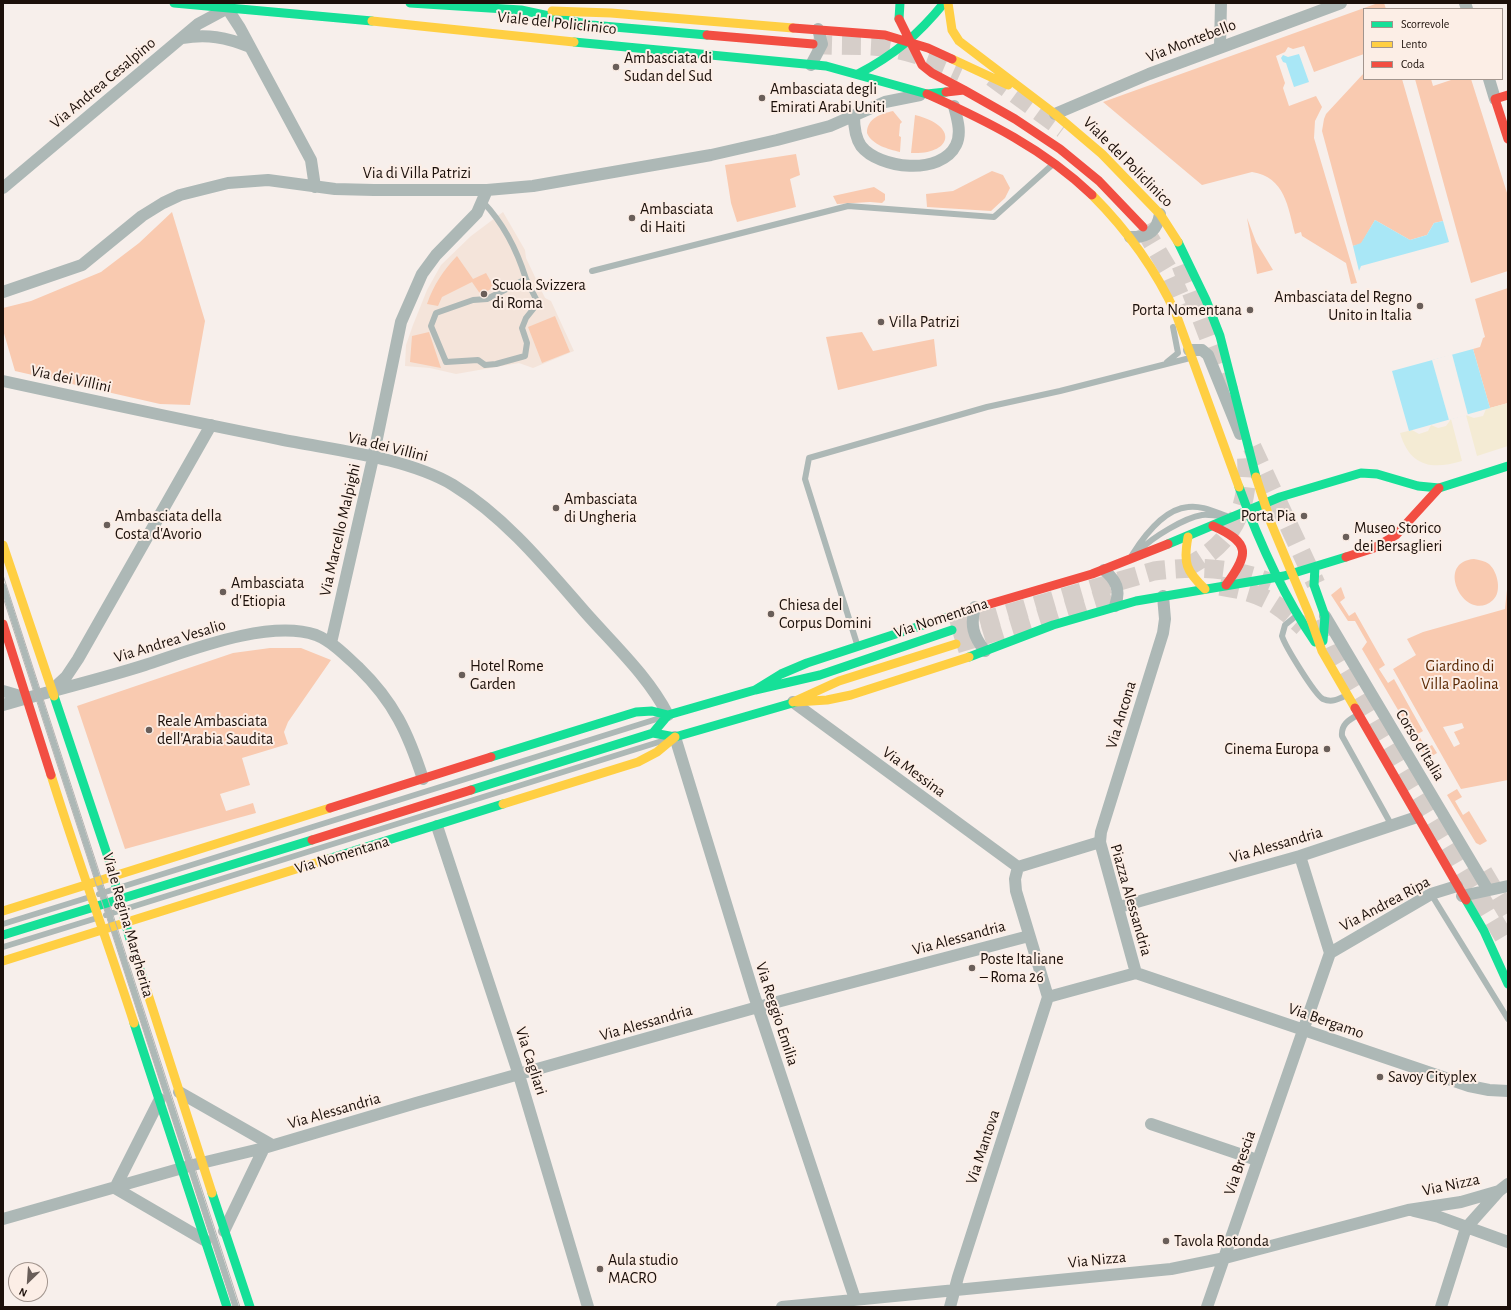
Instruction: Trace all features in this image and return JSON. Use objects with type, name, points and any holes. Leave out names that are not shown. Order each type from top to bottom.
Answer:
[{"type":"main road","name":"Viale del Policlinico","points":[[174,3],[227,6],[831,67],[926,94],[954,106],[1014,136],[1053,164],[1092,197],[1130,237],[1150,264],[1168,296],[1191,354],[1247,510],[1276,578],[1296,616],[1322,652]]},
{"type":"main road","name":"Viale del Policlinico","points":[[410,3],[521,10],[611,12],[818,29],[892,27],[911,42],[943,54],[994,79],[1026,92]]},
{"type":"main road","points":[[900,3],[892,27],[911,42],[917,58],[922,66],[942,79],[1015,119],[1060,149],[1099,181],[1143,227]]},
{"type":"main road","points":[[858,74],[882,62],[911,42],[944,3]]},
{"type":"main road","name":"Viale del Policlinico","points":[[948,3],[952,27],[956,37],[967,48],[1055,114],[1118,170],[1160,214],[1181,247],[1216,324],[1229,366],[1248,451],[1264,503],[1293,574]]},
{"type":"main road","points":[[521,10],[590,25],[813,44]]},
{"type":"main road","points":[[942,79],[954,106]]},
{"type":"main road","name":"Viale del Policlinico","points":[[926,94],[948,90],[964,90]]},
{"type":"main road","points":[[1508,95],[1495,99],[1508,139]]},
{"type":"main road","points":[[1439,488],[1421,504],[1404,527],[1390,540],[1372,548],[1293,574],[1205,589],[1186,567],[1184,557],[1188,537],[1264,503],[1354,474],[1370,473],[1385,475],[1418,486],[1439,488],[1508,466]]},
{"type":"main road","points":[[1213,526],[1235,536],[1242,547],[1243,554],[1240,563],[1226,585]]},
{"type":"main road","name":"Via Nomentana","points":[[3,911],[636,712],[652,711],[668,715],[755,690],[786,672],[857,646],[975,606],[1104,570],[1128,562],[1188,537]]},
{"type":"main road","name":"Viale Regina Margherita","points":[[3,545],[114,876],[125,923],[179,1092],[191,1166],[206,1241],[227,1307]]},
{"type":"main road","name":"Corso d'Italia","points":[[1315,567],[1314,585],[1325,616],[1322,652]]},
{"type":"main road","points":[[1293,574],[1311,615],[1322,652],[1359,714],[1459,891],[1484,931],[1508,984]]},
{"type":"main road","name":"Via Nomentana","points":[[3,935],[94,906],[120,900],[653,733],[674,737],[792,702],[828,700],[851,695],[985,651],[1053,625],[1115,606],[1205,589]]},
{"type":"main road","name":"Viale Regina Margherita","points":[[3,624],[33,696],[86,885],[103,930],[160,1099],[191,1166],[224,1231],[250,1307]]},
{"type":"main road","points":[[755,690],[820,675],[952,630]]},
{"type":"main road","points":[[792,702],[839,681],[956,644]]},
{"type":"main road","points":[[653,733],[668,715]]},
{"type":"main road","name":"Via Nomentana","points":[[3,961],[437,826],[648,758],[664,748],[674,737]]},
{"type":"main road","points":[[1484,931],[1506,955]]},
{"type":"street","points":[[1220,46],[1221,3]]},
{"type":"street","name":"Via Montebello","points":[[1055,114],[1107,90],[1220,46],[1341,3]]},
{"type":"street","name":"Via Andrea Cesalpino","points":[[3,188],[200,22],[227,6]]},
{"type":"street","points":[[227,6],[311,160],[314,187]]},
{"type":"street","points":[[811,65],[822,44],[818,29]]},
{"type":"street","points":[[182,38],[201,36],[221,37],[250,47]]},
{"type":"street","points":[[1489,80],[1495,99]]},
{"type":"street","points":[[926,94],[885,102],[854,116],[855,132],[858,141],[869,153],[887,163],[924,165],[946,157],[956,145],[958,128],[954,106]]},
{"type":"street","name":"Via di Villa Patrizi","points":[[3,292],[82,266],[142,216],[180,195],[228,183],[255,180],[284,182],[314,187],[374,190],[487,190],[532,186],[711,155],[816,131],[854,116]]},
{"type":"street","name":"Via Marcello Malpighi","points":[[330,643],[373,458],[400,322],[422,274],[436,255],[473,218],[483,202],[487,190]]},
{"type":"street","points":[[1130,237],[1142,237],[1151,233],[1158,223],[1160,214]]},
{"type":"street","name":"Viale del Policlinico","points":[[1191,354],[1202,350],[1208,355],[1233,420],[1248,451]]},
{"type":"street","name":"Via dei Villini","points":[[3,381],[412,466],[443,480],[467,495],[502,523],[538,559],[646,681],[658,696],[668,715]]},
{"type":"street","points":[[51,691],[66,677],[78,660],[211,425]]},
{"type":"street","points":[[1104,570],[1111,575],[1117,584],[1118,593],[1115,606]]},
{"type":"street","name":"Via Ancona","points":[[1100,842],[1101,832],[1163,634],[1165,619],[1163,596]]},
{"type":"street","points":[[975,606],[972,620],[973,632],[985,651]]},
{"type":"street","name":"Corso d'Italia","points":[[1325,616],[1488,890]]},
{"type":"street","name":"Via Andrea Vesalio","points":[[3,705],[51,691],[90,682],[221,641],[259,633],[286,631],[302,632],[317,636],[330,643],[368,677],[392,705],[406,733],[423,779]]},
{"type":"street","points":[[3,691],[33,696]]},
{"type":"street","name":"Via Messina","points":[[792,702],[1018,868]]},
{"type":"street","name":"Via Reggio Emilia","points":[[674,737],[758,1007],[855,1300]]},
{"type":"street","name":"Via Alessandria","points":[[1119,907],[1300,856],[1417,817]]},
{"type":"street","name":"Via Cagliari","points":[[437,826],[519,1075],[588,1307]]},
{"type":"street","name":"Piazza Alessandria","points":[[1018,868],[1100,842],[1136,972],[1048,997]]},
{"type":"street","points":[[1300,856],[1330,952]]},
{"type":"street","points":[[1018,868],[1015,879],[1016,891],[1048,997]]},
{"type":"street","name":"Via Andrea Ripa","points":[[1330,952],[1431,894],[1488,890],[1508,886]]},
{"type":"street","name":"Via Alessandria","points":[[115,1188],[191,1166],[270,1146],[758,1007],[1029,936]]},
{"type":"street","name":"Via Brescia","points":[[1208,1307],[1330,952]]},
{"type":"street","name":"Via Bergamo","points":[[1136,972],[1469,1086],[1489,1090],[1508,1091]]},
{"type":"street","name":"Via Mantova","points":[[950,1307],[954,1290],[1048,997]]},
{"type":"street","points":[[179,1092],[270,1146],[224,1231]]},
{"type":"street","points":[[115,1188],[160,1099]]},
{"type":"street","points":[[1151,1124],[1258,1160]]},
{"type":"street","name":"Via Nizza","points":[[782,1307],[1171,1269],[1225,1258],[1408,1210],[1461,1202],[1504,1187]]},
{"type":"street","name":"Via Nizza","points":[[1408,1210],[1439,1217],[1466,1228],[1504,1187]]},
{"type":"street","points":[[3,1219],[115,1188],[206,1241]]},
{"type":"street","points":[[1441,1307],[1466,1228],[1508,1242]]},
{"type":"lane","points":[[592,271],[848,206],[994,216],[1053,164]]},
{"type":"lane","points":[[483,202],[498,217],[517,254],[526,279],[538,303],[526,318],[522,328],[527,343],[525,356],[496,364],[485,365],[478,360],[446,362],[431,326],[436,313],[473,300],[487,299],[526,279]]},
{"type":"lane","points":[[1150,264],[1172,320],[1178,353],[1166,363]]},
{"type":"lane","points":[[857,646],[805,479],[809,458],[987,407],[1060,391],[1166,363],[1191,354]]},
{"type":"lane","points":[[1128,562],[1144,536],[1154,525],[1175,510],[1187,507],[1197,507],[1230,518]]},
{"type":"lane","points":[[1128,562],[1156,536],[1197,517],[1205,515],[1230,518]]},
{"type":"lane","name":"Viale Regina Margherita","points":[[3,586],[33,696],[103,893],[236,1307]]},
{"type":"lane","points":[[1296,616],[1285,625],[1282,636],[1315,692],[1328,700],[1335,700],[1348,695]]},
{"type":"lane","points":[[1359,714],[1345,724],[1342,728],[1342,736],[1392,826]]},
{"type":"lane","name":"Via Nomentana","points":[[3,924],[668,715]]},
{"type":"lane","name":"Via Nomentana","points":[[3,947],[599,762],[674,737]]},
{"type":"lane","points":[[1431,894],[1508,1019]]},
{"type":"shaded area","name":"Scuola Svizzera di Roma","points":[[503,212],[525,250],[526,258],[545,298],[551,301],[574,351],[533,368],[519,363],[456,374],[430,368],[405,366],[406,345],[413,325],[427,290],[441,265],[471,236]]},
{"type":"green space","points":[[1378,3],[1384,3],[1386,8],[1364,8]]},
{"type":"green space","points":[[1363,8],[1363,54],[1314,72],[1304,46],[1293,49],[1288,47],[1285,52],[1276,56],[1285,83],[1283,88],[1289,106],[1316,96],[1322,107],[1315,121],[1314,138],[1357,283],[1351,284],[1346,263],[1302,236],[1301,232],[1295,234],[1287,204],[1278,187],[1272,180],[1263,175],[1252,172],[1202,185],[1103,102]]},
{"type":"green space","points":[[1363,74],[1363,80],[1402,80],[1443,221],[1434,223],[1427,235],[1410,240],[1375,220],[1361,244],[1353,246],[1322,131],[1326,114]]},
{"type":"green space","points":[[1415,80],[1431,80],[1433,86],[1451,80],[1471,80],[1508,196],[1508,271],[1471,283]]},
{"type":"green space","points":[[893,111],[902,122],[900,124],[899,136],[901,137],[900,152],[876,143],[867,133],[869,124],[872,120],[880,115]]},
{"type":"green space","points":[[915,115],[929,120],[939,126],[944,132],[945,139],[942,145],[925,152],[911,153]]},
{"type":"green space","points":[[796,154],[800,175],[790,179],[796,207],[737,222],[731,203],[725,165]]},
{"type":"green space","points":[[992,171],[1003,175],[1010,188],[1005,198],[991,211],[927,207],[926,194],[953,191]]},
{"type":"green space","points":[[874,187],[885,194],[885,200],[882,203],[870,202],[837,204],[833,196]]},
{"type":"green space","points":[[172,212],[205,321],[190,405],[160,404],[15,371],[3,330],[3,308],[31,301],[101,272],[139,243]]},
{"type":"green space","points":[[1247,218],[1256,242],[1273,270],[1257,274]]},
{"type":"green space","points":[[457,256],[473,279],[486,273],[494,287],[481,295],[472,282],[442,297],[438,306],[427,304],[439,278]]},
{"type":"green space","points":[[1508,288],[1508,403],[1490,408],[1473,349],[1480,347],[1483,338],[1485,337],[1475,299]]},
{"type":"green space","points":[[555,316],[570,352],[542,363],[528,327]]},
{"type":"green space","points":[[429,332],[441,368],[410,362],[412,336]]},
{"type":"green space","points":[[862,332],[873,351],[934,339],[937,366],[838,390],[826,337]]},
{"type":"green space","points":[[1474,559],[1484,561],[1489,564],[1495,572],[1498,582],[1496,596],[1493,600],[1483,606],[1473,605],[1464,599],[1458,590],[1455,580],[1456,570],[1462,563]]},
{"type":"green space","name":"Giardino di Villa Paolina","points":[[1508,580],[1508,780],[1461,789],[1393,669],[1416,655],[1407,639],[1423,632],[1505,609]],"holes":[[[1462,723],[1464,728],[1454,732],[1460,744],[1454,747],[1443,727]]]},
{"type":"green space","points":[[1341,587],[1345,598],[1340,602],[1349,616],[1355,612],[1385,665],[1379,669],[1388,683],[1394,679],[1423,731],[1418,734],[1426,748],[1432,745],[1437,753],[1427,759],[1362,649],[1367,642],[1355,621],[1348,621],[1331,595]]},
{"type":"green space","points":[[270,648],[301,648],[331,660],[288,722],[284,732],[288,744],[242,758],[250,785],[220,794],[226,811],[253,803],[256,813],[125,849],[77,706],[233,653]]},
{"type":"green space","points":[[1457,789],[1462,797],[1455,801],[1463,815],[1469,811],[1487,841],[1480,845],[1476,843],[1447,795]]},
{"type":"sand","points":[[1508,403],[1508,446],[1477,456],[1466,415],[1474,418],[1483,416],[1486,409]]},
{"type":"sand","points":[[1451,419],[1462,461],[1451,464],[1432,465],[1416,459],[1410,453],[1404,444],[1400,433],[1412,430],[1419,434],[1428,431],[1431,425],[1438,428],[1446,426]]},
{"type":"water","points":[[1299,54],[1309,82],[1294,87],[1286,63],[1283,62],[1281,58],[1283,55],[1288,57]]},
{"type":"water","points":[[1375,220],[1410,240],[1427,235],[1434,223],[1443,221],[1449,242],[1361,266],[1359,271],[1353,246],[1361,243]]},
{"type":"water","points":[[1473,349],[1490,408],[1409,431],[1392,371]]},
{"type":"pier","points":[[1452,354],[1468,415],[1449,420],[1432,360]]},
{"type":"tunnel","points":[[813,44],[872,46],[895,49],[929,59],[961,72]]},
{"type":"tunnel","points":[[992,77],[1063,129]]},
{"type":"tunnel","points":[[1143,227],[1169,271],[1187,312]]},
{"type":"tunnel","points":[[1181,265],[1229,391]]},
{"type":"tunnel","points":[[1252,447],[1316,584]]},
{"type":"tunnel","points":[[1185,568],[1202,558],[1216,547],[1228,534],[1236,521],[1242,506],[1246,489],[1246,451]]},
{"type":"tunnel","points":[[952,630],[1154,571],[1169,569],[1214,569],[1243,574],[1271,583]]},
{"type":"tunnel","points":[[1220,586],[1256,594],[1283,610],[1303,627]]},
{"type":"tunnel","points":[[956,644],[1111,596]]},
{"type":"tunnel","points":[[1320,619],[1337,656],[1508,944]]},
{"type":"tunnel","points":[[1483,872],[1508,914]]},
{"type":"tram line","points":[[3,575],[240,1307]]},
{"type":"tram line","points":[[3,597],[233,1307]]},
{"type":"traffic: fast","points":[[174,3],[372,21]]},
{"type":"traffic: fast","points":[[410,3],[521,10],[591,25],[707,35]]},
{"type":"traffic: fast","points":[[899,19],[900,3]]},
{"type":"traffic: fast","points":[[858,74],[894,52],[915,35],[944,3]]},
{"type":"traffic: fast","points":[[574,42],[826,66],[927,94],[946,92]]},
{"type":"traffic: fast","points":[[1178,242],[1206,300],[1220,336],[1256,477]]},
{"type":"traffic: fast","points":[[1168,544],[1280,497],[1361,473],[1377,474],[1418,486],[1439,488],[1508,466]]},
{"type":"traffic: fast","points":[[1239,487],[1272,567],[1292,605],[1315,642]]},
{"type":"traffic: fast","points":[[969,657],[1053,625],[1136,601],[1284,576],[1346,557]]},
{"type":"traffic: fast","points":[[1315,567],[1314,585],[1325,616],[1323,641]]},
{"type":"traffic: fast","points":[[653,733],[668,715],[755,690],[781,674],[807,663],[966,611]]},
{"type":"traffic: fast","points":[[755,690],[820,675],[952,630]]},
{"type":"traffic: fast","points":[[54,696],[109,860],[129,936],[144,982]]},
{"type":"traffic: fast","points":[[471,790],[653,733],[675,737],[796,702]]},
{"type":"traffic: fast","points":[[491,757],[636,712],[652,711],[668,715]]},
{"type":"traffic: fast","points":[[328,859],[503,804]]},
{"type":"traffic: fast","points":[[3,935],[312,840]]},
{"type":"traffic: fast","points":[[1466,900],[1484,931],[1508,984]]},
{"type":"traffic: fast","points":[[134,1023],[227,1307]]},
{"type":"traffic: fast","points":[[212,1193],[250,1307]]},
{"type":"traffic: slow","points":[[948,3],[952,30],[959,41],[1055,114],[1102,154],[1160,214],[1178,242]]},
{"type":"traffic: slow","points":[[552,11],[611,13],[793,28]]},
{"type":"traffic: slow","points":[[372,21],[574,42]]},
{"type":"traffic: slow","points":[[952,59],[1008,85]]},
{"type":"traffic: slow","points":[[1092,195],[1129,236],[1150,266],[1168,297],[1176,314],[1239,487]]},
{"type":"traffic: slow","points":[[1256,477],[1271,523],[1309,614],[1322,651],[1355,708]]},
{"type":"traffic: slow","points":[[1188,537],[1186,560],[1190,571],[1205,589]]},
{"type":"traffic: slow","points":[[3,545],[54,696]]},
{"type":"traffic: slow","points":[[793,702],[839,681],[956,644]]},
{"type":"traffic: slow","points":[[796,702],[827,700],[851,695],[969,657]]},
{"type":"traffic: slow","points":[[503,804],[638,762],[657,752],[675,737]]},
{"type":"traffic: slow","points":[[51,775],[134,1023]]},
{"type":"traffic: slow","points":[[3,911],[330,808]]},
{"type":"traffic: slow","points":[[3,961],[328,859]]},
{"type":"traffic: slow","points":[[144,982],[212,1193]]},
{"type":"traffic: jam","points":[[899,19],[922,65],[932,73],[964,90]]},
{"type":"traffic: jam","points":[[793,28],[885,35],[928,48],[952,59]]},
{"type":"traffic: jam","points":[[707,35],[813,44]]},
{"type":"traffic: jam","points":[[946,92],[964,90],[1015,119],[1060,149],[1099,181],[1143,227]]},
{"type":"traffic: jam","points":[[927,94],[1014,137],[1054,164],[1092,195]]},
{"type":"traffic: jam","points":[[1508,95],[1495,99],[1508,139]]},
{"type":"traffic: jam","points":[[1346,557],[1374,548],[1396,535],[1439,488]]},
{"type":"traffic: jam","points":[[1213,526],[1234,538],[1240,544],[1242,550],[1242,557],[1239,565],[1226,585]]},
{"type":"traffic: jam","points":[[966,611],[1092,574],[1168,544]]},
{"type":"traffic: jam","points":[[3,624],[51,775]]},
{"type":"traffic: jam","points":[[1355,708],[1466,900]]},
{"type":"traffic: jam","points":[[330,808],[491,757]]},
{"type":"traffic: jam","points":[[312,840],[471,790]]},
{"type":"place","name":"Ambasciata di Sudan del Sud","points":[[616,67]]},
{"type":"place","name":"Ambasciata degli Emirati Arabi Uniti","points":[[762,98]]},
{"type":"place","name":"Ambasciata di Haiti","points":[[632,218]]},
{"type":"place","name":"Scuola Svizzera di Roma","points":[[484,294]]},
{"type":"place","name":"Ambasciata del Regno Unito in Italia","points":[[1420,306]]},
{"type":"place","name":"Porta Nomentana","points":[[1250,310]]},
{"type":"place","name":"Villa Patrizi","points":[[881,322]]},
{"type":"place","name":"Ambasciata di Ungheria","points":[[556,508]]},
{"type":"place","name":"Porta Pia","points":[[1304,516]]},
{"type":"place","name":"Ambasciata della Costa d'Avorio","points":[[107,525]]},
{"type":"place","name":"Museo Storico dei Bersaglieri","points":[[1346,537]]},
{"type":"place","name":"Ambasciata d'Etiopia","points":[[223,592]]},
{"type":"place","name":"Chiesa del Corpus Domini","points":[[771,614]]},
{"type":"place","name":"Hotel Rome Garden","points":[[462,675]]},
{"type":"place","name":"Reale Ambasciata dell'Arabia Saudita","points":[[149,730]]},
{"type":"place","name":"Cinema Europa","points":[[1327,749]]},
{"type":"place","name":"Poste Italiane – Roma 26","points":[[972,968]]},
{"type":"place","name":"Savoy Cityplex","points":[[1380,1077]]},
{"type":"place","name":"Tavola Rotonda","points":[[1166,1241]]},
{"type":"place","name":"Aula studio MACRO","points":[[600,1269]]}]
